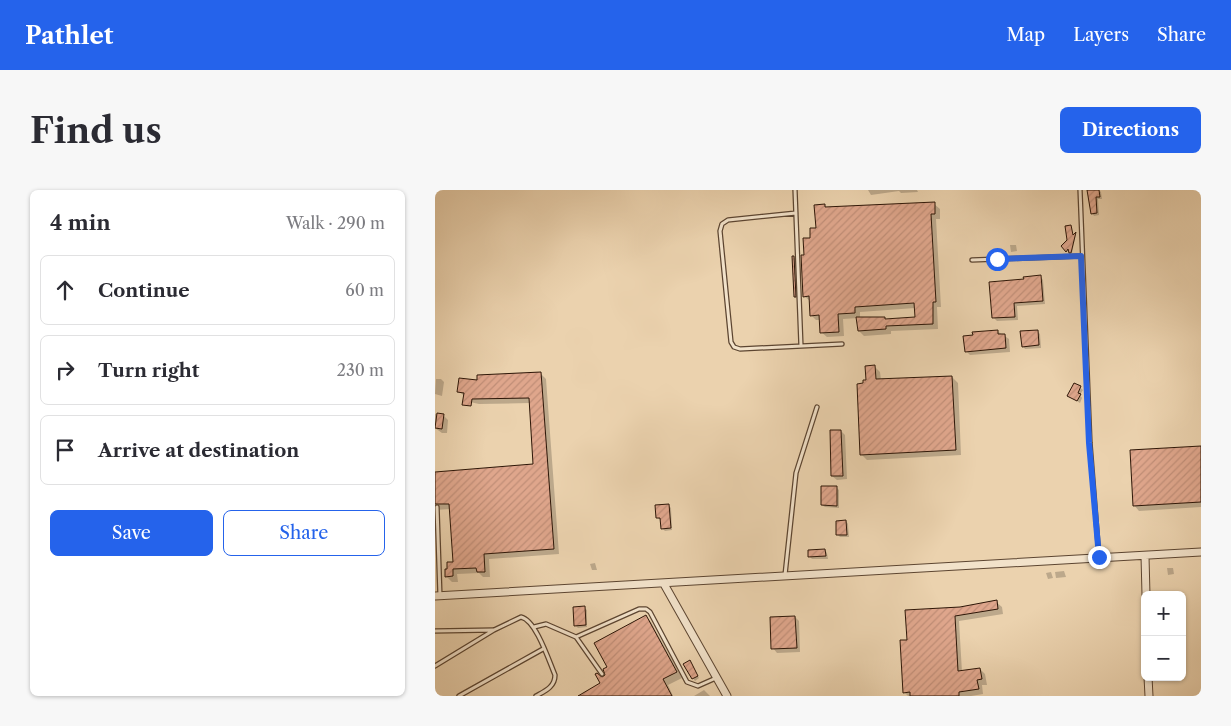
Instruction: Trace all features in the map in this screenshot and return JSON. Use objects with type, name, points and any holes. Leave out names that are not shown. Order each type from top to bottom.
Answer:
[{"type":"street","points":[[438,596],[1201,552]]},
{"type":"street","points":[[1145,556],[1146,591]]},
{"type":"street","points":[[664,584],[727,696]]},
{"type":"street","points":[[1148,681],[1149,696]]},
{"type":"lane","points":[[795,190],[801,346]]},
{"type":"lane","points":[[1079,190],[1089,443],[1099,557]]},
{"type":"lane","points":[[796,213],[728,220],[722,224],[720,231],[731,342],[734,347],[739,349],[843,344]]},
{"type":"lane","points":[[972,260],[1081,256]]},
{"type":"lane","points":[[785,576],[796,473],[817,407]]},
{"type":"lane","points":[[437,507],[438,596]]},
{"type":"lane","points":[[576,637],[639,609],[646,609],[687,682],[698,686],[716,678]]},
{"type":"lane","points":[[435,666],[494,630],[521,617],[529,620],[555,675],[555,680],[551,687],[536,696]]},
{"type":"lane","points":[[533,627],[547,624],[576,637],[602,674]]},
{"type":"lane","points":[[435,631],[494,630]]},
{"type":"lane","points":[[459,696],[543,648]]},
{"type":"building","points":[[1087,190],[1099,190],[1100,197],[1096,197],[1097,213],[1091,214]]},
{"type":"building","points":[[935,202],[935,214],[931,214],[936,302],[933,302],[933,324],[886,326],[886,329],[858,331],[856,317],[885,317],[885,319],[915,317],[914,303],[855,307],[855,313],[838,314],[839,332],[820,333],[819,315],[810,316],[809,296],[803,297],[801,255],[804,255],[803,238],[810,238],[810,228],[816,228],[814,205],[825,204],[825,207]]},
{"type":"building","points":[[1071,225],[1073,235],[1076,232],[1071,253],[1069,253],[1068,249],[1066,252],[1061,246],[1067,240],[1065,226]]},
{"type":"building","points":[[792,256],[794,256],[796,297],[794,297]]},
{"type":"building","points":[[1041,275],[1043,301],[1014,303],[1015,317],[992,318],[989,282],[1024,279],[1023,277]]},
{"type":"building","points":[[998,330],[998,334],[1005,334],[1006,348],[965,352],[963,336],[973,335],[972,332]]},
{"type":"building","points":[[1038,330],[1039,345],[1022,347],[1020,331]]},
{"type":"building","points":[[875,365],[876,379],[952,376],[956,450],[860,455],[857,384],[863,383],[863,380],[866,380],[865,366]]},
{"type":"building","points":[[541,372],[554,549],[484,554],[485,572],[477,572],[476,568],[453,569],[453,576],[445,577],[447,562],[453,562],[449,504],[435,504],[435,472],[533,464],[529,398],[472,399],[471,406],[462,405],[464,393],[457,392],[459,378],[477,380],[477,375]]},
{"type":"building","points":[[1074,383],[1081,386],[1078,393],[1081,394],[1077,401],[1067,396]]},
{"type":"building","points":[[437,413],[444,414],[442,429],[435,428]]},
{"type":"building","points":[[830,430],[841,430],[843,476],[831,476]]},
{"type":"building","points":[[1201,446],[1201,502],[1133,506],[1130,450]]},
{"type":"building","points":[[821,486],[837,486],[837,506],[821,505]]},
{"type":"building","points":[[669,504],[671,528],[661,529],[660,518],[656,518],[655,505]]},
{"type":"building","points":[[846,520],[847,535],[836,535],[836,521]]},
{"type":"building","points":[[825,549],[826,556],[808,557],[808,550]]},
{"type":"building","points":[[997,600],[998,609],[955,616],[958,671],[980,668],[982,679],[977,680],[979,689],[959,692],[959,696],[910,696],[910,692],[903,693],[900,640],[907,640],[905,610],[960,607]]},
{"type":"building","points":[[585,606],[586,625],[574,626],[573,607]]},
{"type":"building","points":[[646,615],[677,672],[663,679],[672,696],[578,696],[600,683],[595,674],[597,673],[602,677],[605,675],[603,669],[607,667],[594,643]]},
{"type":"building","points":[[795,616],[797,648],[771,649],[770,617]]},
{"type":"building","points":[[690,660],[698,676],[692,679],[683,664]]},
{"type":"route","points":[[997,259],[1081,256],[1089,443],[1099,557]]}]
